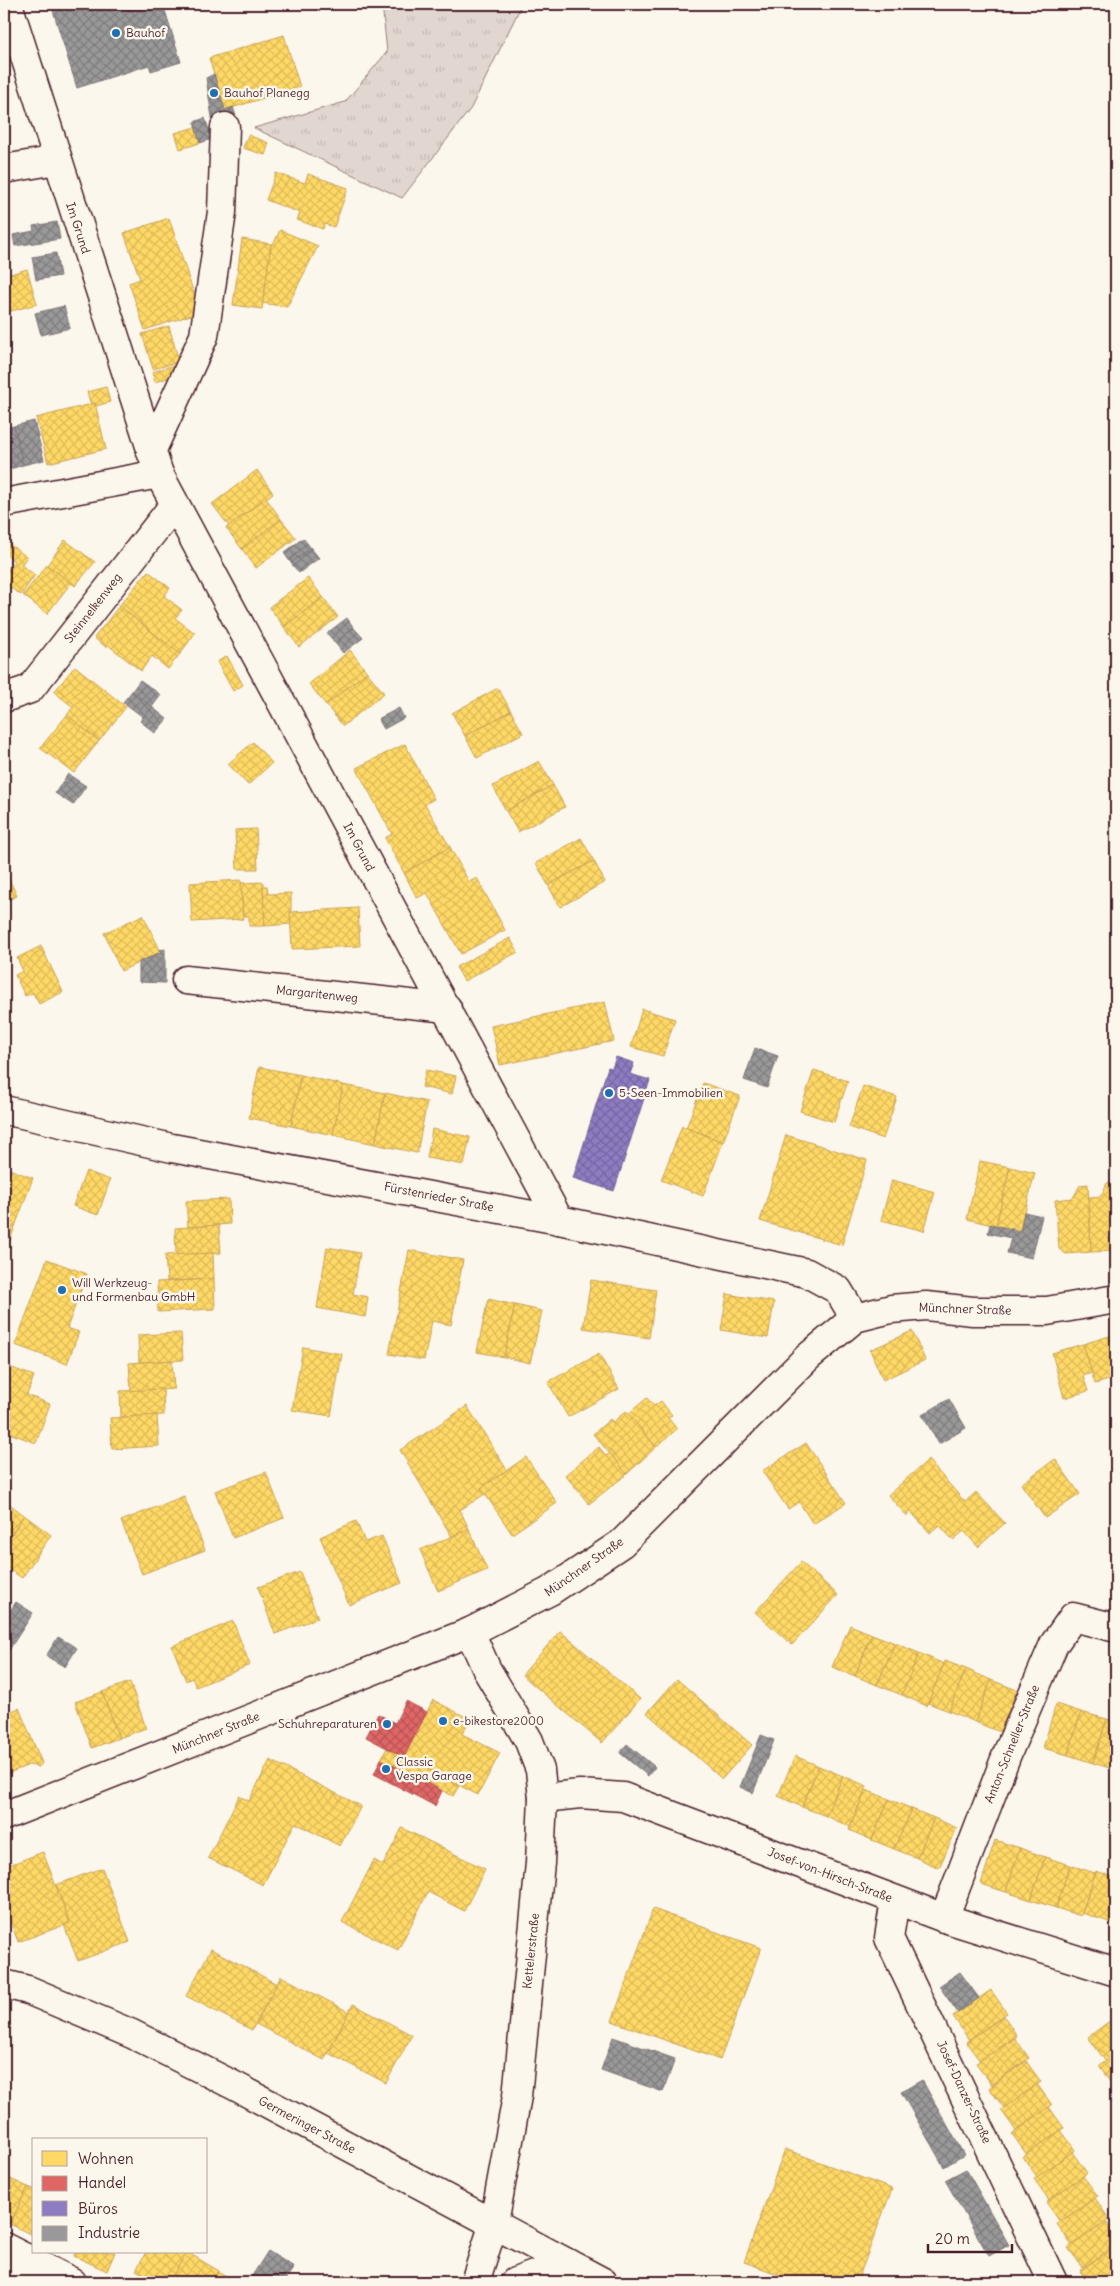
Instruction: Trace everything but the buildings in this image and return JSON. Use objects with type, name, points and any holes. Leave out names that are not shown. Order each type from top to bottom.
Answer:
[{"type":"street","name":"Im Grund","points":[[8,4],[56,160],[155,463],[174,504],[447,1008],[559,1220]]},
{"type":"street","points":[[4,502],[155,463],[204,336],[222,212],[224,128]]},
{"type":"street","points":[[4,169],[56,160]]},
{"type":"street","name":"Steinnelkenweg","points":[[4,698],[30,689],[174,504]]},
{"type":"street","name":"Margaritenweg","points":[[186,980],[447,1008]]},
{"type":"street","name":"Fürstenrieder Straße","points":[[4,1110],[172,1148],[559,1220],[806,1273],[838,1290],[855,1318]]},
{"type":"street","name":"Münchner Straße","points":[[4,1816],[470,1632],[543,1596],[622,1543],[808,1357],[855,1318],[891,1309],[926,1306],[973,1311],[1047,1311],[1116,1299]]},
{"type":"street","name":"Anton-Schneller-Straße","points":[[944,1918],[1006,1754],[1054,1644],[1073,1617],[1116,1628]]},
{"type":"street","name":"Kettelerstraße","points":[[470,1632],[487,1670],[530,1741],[540,1770],[543,1798],[540,1863],[517,2096],[494,2223],[475,2282]]},
{"type":"street","name":"Josef-von-Hirsch-Straße","points":[[543,1798],[580,1794],[623,1797],[944,1918],[1116,1972]]},
{"type":"street","name":"Josef-Danzer-Straße","points":[[895,1900],[889,1938],[1053,2282]]},
{"type":"street","name":"Germeringer Straße","points":[[4,1984],[28,1990],[132,2034],[603,2282]]},
{"type":"street","points":[[14,2282],[16,2252],[72,2282]]},
{"type":"street","points":[[515,2282],[567,2263]]},
{"type":"green space","points":[[382,4],[522,4],[471,108],[402,198],[254,128],[345,102],[387,52]]},
{"type":"place","name":"Bauhof","points":[[116,33]]},
{"type":"place","name":"Bauhof Planegg","points":[[214,93]]},
{"type":"place","name":"5-Seen-Immobilien","points":[[609,1093]]},
{"type":"place","name":"Will Werkzeug- und Formenbau GmbH","points":[[62,1290]]},
{"type":"place","name":"e-bikestore2000","points":[[443,1721]]},
{"type":"place","name":"Schuhreparaturen","points":[[387,1724]]},
{"type":"place","name":"Classic Vespa Garage","points":[[386,1769]]}]
